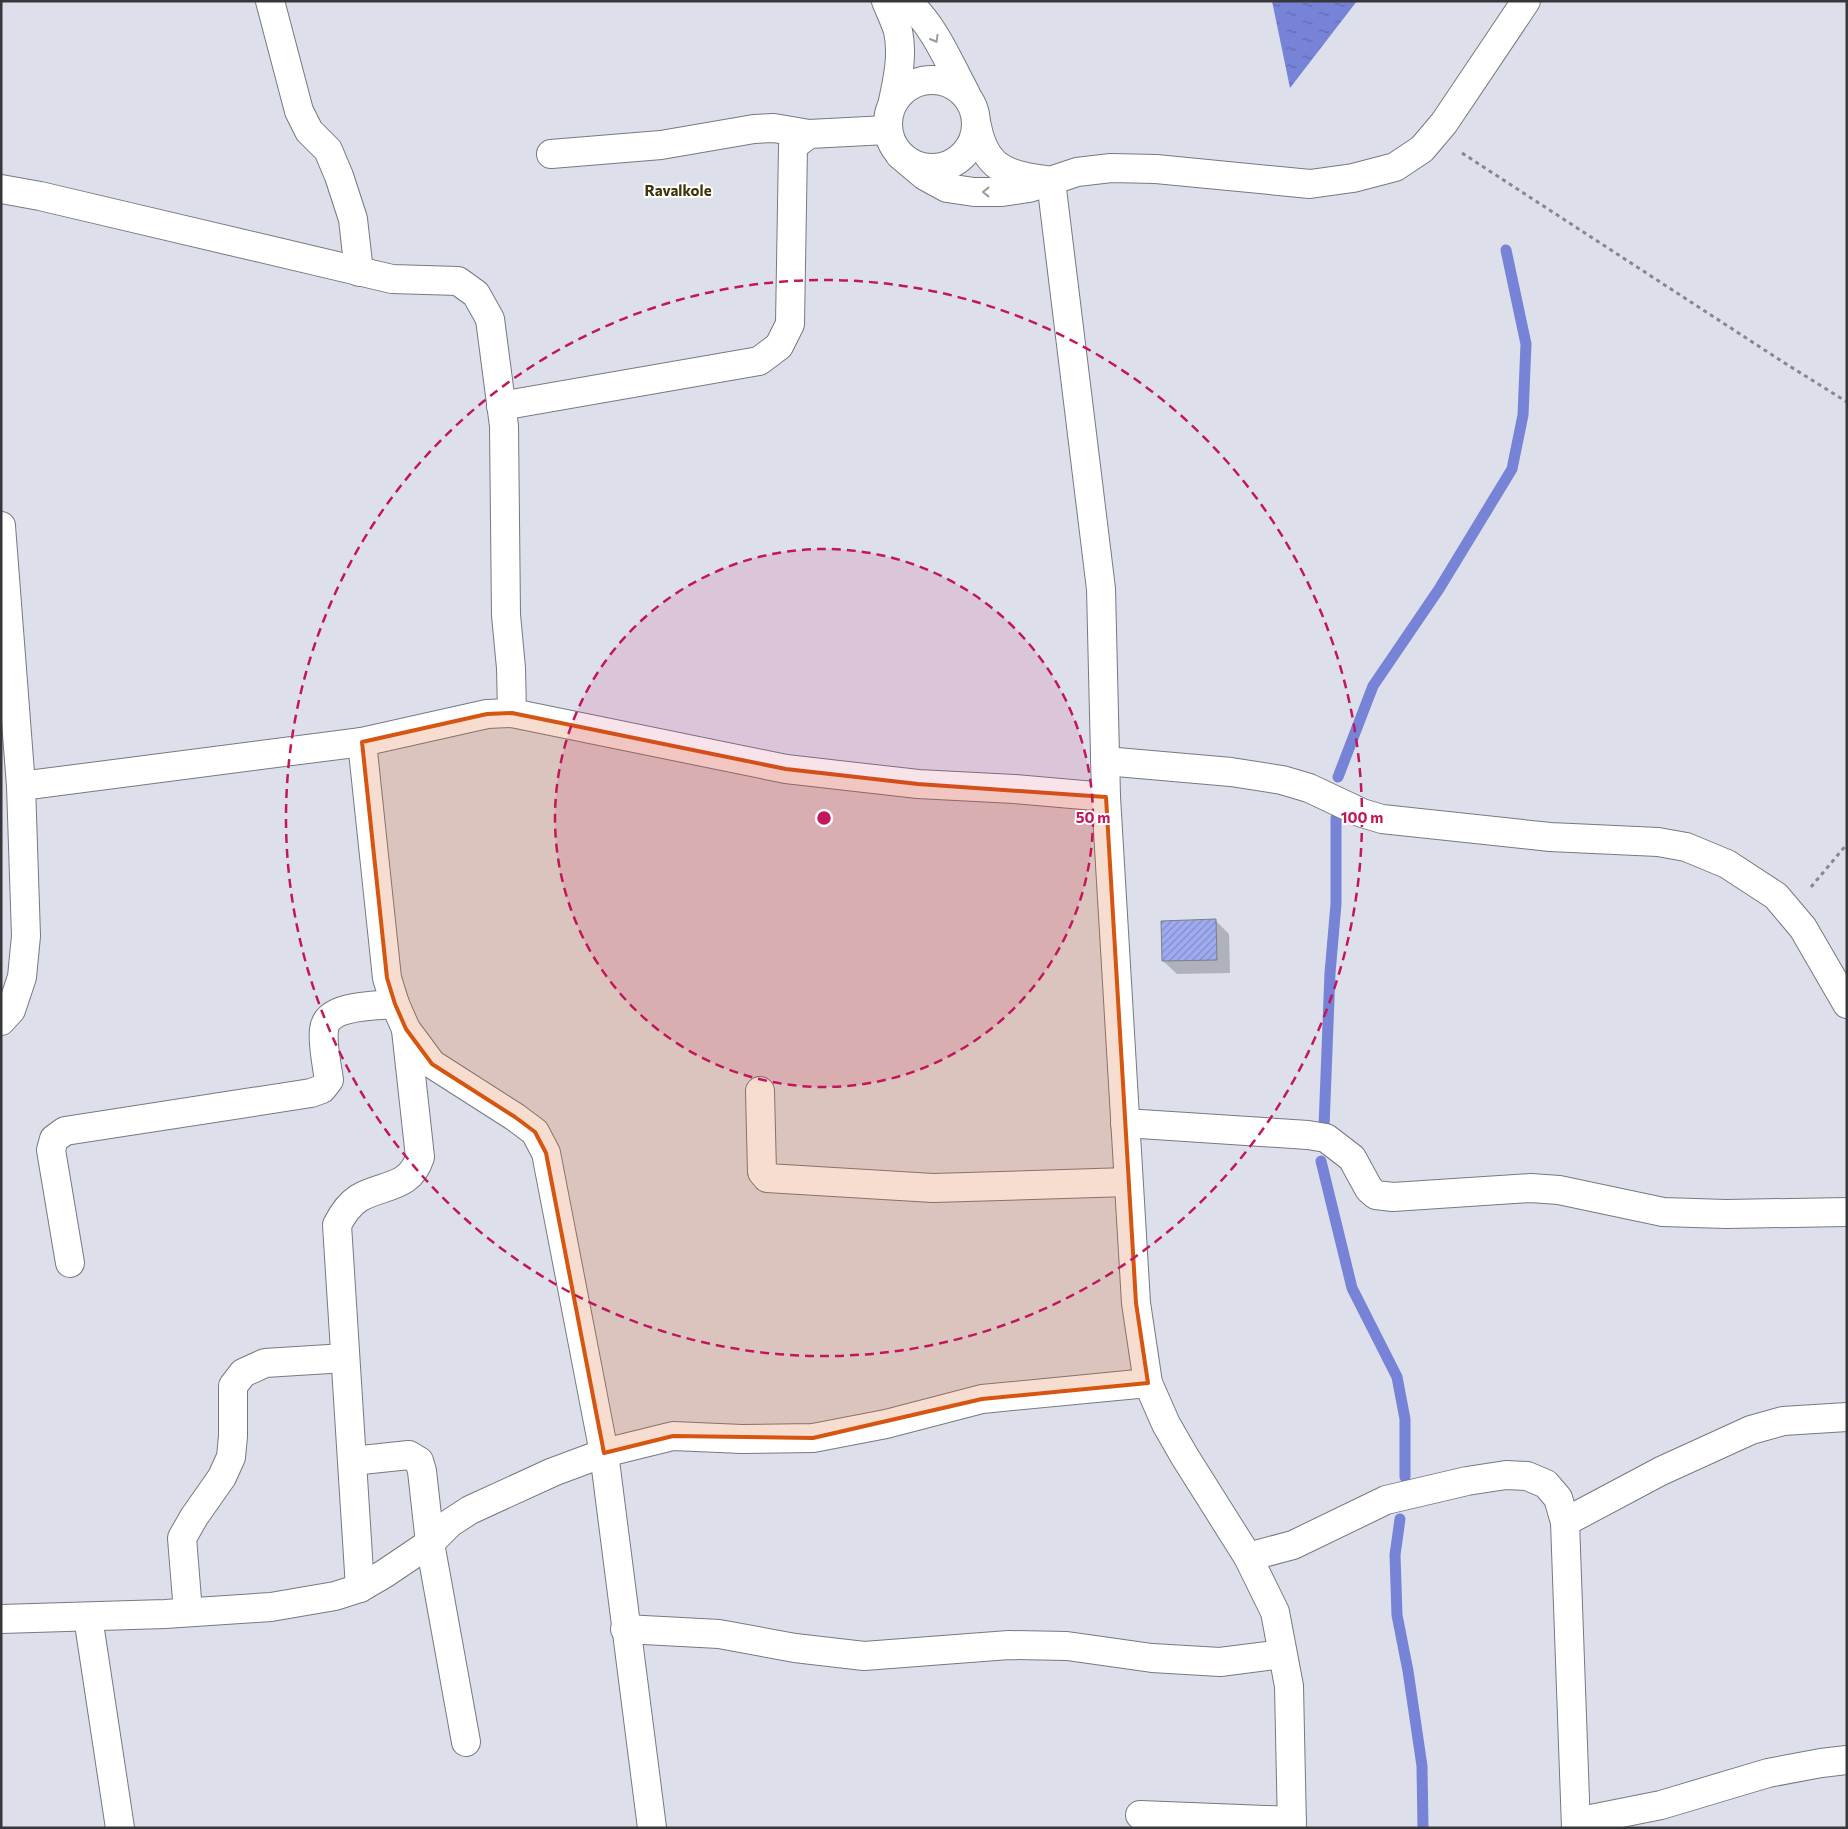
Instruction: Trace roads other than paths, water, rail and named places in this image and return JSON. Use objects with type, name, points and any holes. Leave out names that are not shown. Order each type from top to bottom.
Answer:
[{"type":"street","points":[[270,1],[298,111],[309,130],[328,150],[339,176],[353,219],[359,272]]},
{"type":"street","points":[[886,1],[898,30],[900,52],[898,75],[888,115],[887,130],[892,143],[900,155],[925,176],[947,188],[974,192],[1002,192],[1029,188],[1077,172],[1111,168],[1156,170],[1310,184],[1353,178],[1395,167],[1422,149],[1434,135],[1526,1]]},
{"type":"street","points":[[906,1],[928,25],[968,98],[974,111],[980,143],[988,157],[1003,170],[1021,177],[1051,181]]},
{"type":"street","points":[[893,101],[902,90],[915,82],[929,79],[944,81],[957,87],[968,98]]},
{"type":"street","points":[[900,155],[912,164],[926,168],[947,165],[966,152],[973,140],[977,126]]},
{"type":"street","points":[[551,154],[661,144],[754,129],[774,128],[809,134],[887,130]]},
{"type":"street","points":[[501,406],[759,361],[780,346],[790,324],[793,146],[809,134]]},
{"type":"street","points":[[1051,181],[1102,589],[1106,798],[1128,1182],[1136,1303],[1148,1383],[1166,1424],[1248,1557],[1275,1612],[1289,1686],[1292,1825],[1140,1815]]},
{"type":"street","points":[[1,189],[40,196],[392,279],[458,281],[476,294],[490,319],[504,426],[506,615],[511,668],[512,713]]},
{"type":"street","points":[[1,526],[20,786],[26,936],[22,977],[11,1010],[1,1021]]},
{"type":"street","points":[[20,786],[362,742],[487,714],[512,713],[786,769],[918,784],[1014,789],[1106,798]]},
{"type":"street","points":[[362,742],[388,978],[395,1004],[406,1029],[432,1064],[515,1116],[535,1132],[546,1153],[604,1453],[625,1629],[652,1828]]},
{"type":"street","points":[[1105,761],[1231,772],[1282,780],[1309,788],[1362,813],[1382,819],[1550,837],[1658,842],[1686,847],[1727,864],[1776,896],[1803,928],[1847,1004]]},
{"type":"street","points":[[70,1263],[51,1150],[54,1139],[66,1131],[311,1093],[322,1089],[329,1080],[323,1028],[330,1017],[342,1010],[395,1004]]},
{"type":"street","points":[[360,1588],[337,1225],[344,1211],[358,1199],[404,1180],[416,1169],[420,1157],[406,1029]]},
{"type":"street","points":[[760,1092],[762,1172],[768,1178],[933,1188],[1128,1182]]},
{"type":"street","points":[[1125,1124],[1308,1135],[1326,1138],[1352,1158],[1369,1189],[1376,1195],[1393,1197],[1531,1188],[1559,1190],[1663,1212],[1726,1214],[1847,1212]]},
{"type":"street","points":[[188,1612],[182,1538],[222,1477],[231,1457],[233,1386],[243,1373],[265,1363],[345,1358]]},
{"type":"street","points":[[1,1619],[188,1612],[271,1606],[335,1596],[360,1588],[430,1543],[450,1523],[470,1510],[553,1472],[604,1453],[673,1436],[742,1439],[813,1438],[886,1424],[982,1399],[1148,1383]]},
{"type":"street","points":[[1565,1522],[1661,1472],[1751,1430],[1783,1421],[1847,1417]]},
{"type":"street","points":[[352,1461],[409,1455],[419,1461],[422,1470],[430,1543],[466,1742]]},
{"type":"street","points":[[1248,1557],[1293,1545],[1386,1500],[1458,1483],[1506,1475],[1527,1476],[1546,1484],[1558,1498],[1565,1522],[1576,1825],[1661,1805],[1768,1773],[1847,1760]]},
{"type":"street","points":[[88,1617],[120,1828]]},
{"type":"street","points":[[625,1629],[720,1634],[795,1648],[864,1656],[1009,1645],[1067,1646],[1152,1658],[1220,1662],[1282,1654]]},
{"type":"water","points":[[1272,1],[1357,1],[1290,88]]},
{"type":"waterway","points":[[1338,777],[1373,686],[1439,589],[1512,469],[1523,415],[1526,344],[1506,250]]},
{"type":"waterway","points":[[1324,1127],[1330,973],[1336,904],[1336,818]]},
{"type":"waterway","points":[[1321,1161],[1352,1288],[1397,1377],[1405,1419],[1405,1477]]},
{"type":"waterway","points":[[1400,1519],[1395,1555],[1397,1615],[1408,1671],[1422,1766],[1423,1828]]},
{"type":"district","name":"Ravalkole","points":[[678,191]]}]
